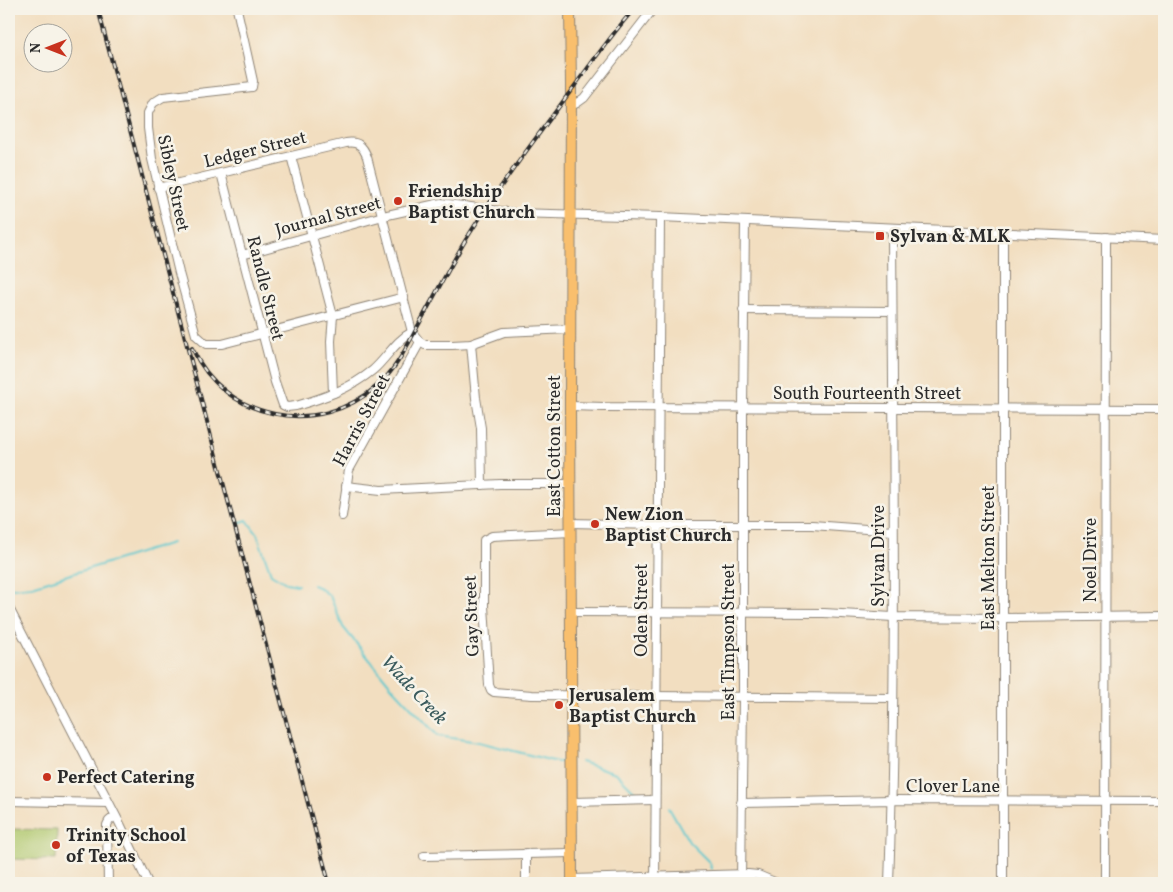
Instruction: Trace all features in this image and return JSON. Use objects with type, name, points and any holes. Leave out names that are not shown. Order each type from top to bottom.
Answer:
[{"type":"main road","name":"East Cotton Street","points":[[570,9],[572,881]]},
{"type":"street","name":"Sibley Street","points":[[237,9],[253,86],[249,88],[168,96],[157,100],[151,105],[148,113],[148,128],[152,165],[196,336],[203,342],[218,345],[262,333]]},
{"type":"street","points":[[571,106],[584,98],[653,9]]},
{"type":"street","name":"Ledger Street","points":[[158,188],[354,142],[360,144],[367,156],[383,216]]},
{"type":"street","points":[[291,156],[333,316],[331,342],[333,393],[361,379],[374,369],[403,338],[412,332]]},
{"type":"street","name":"Randle Street","points":[[221,173],[282,405],[287,407],[302,405],[333,393]]},
{"type":"street","name":"Journal Street","points":[[242,255],[383,216],[441,203],[515,213],[660,217],[1164,240]]},
{"type":"street","points":[[383,216],[412,332],[420,342],[429,345],[471,344],[504,332],[570,329]]},
{"type":"street","name":"Oden Street","points":[[655,880],[660,217]]},
{"type":"street","name":"East Timpson Street","points":[[740,883],[744,612],[743,408],[745,221]]},
{"type":"street","name":"Sylvan Drive","points":[[889,883],[892,800],[893,617],[892,228]]},
{"type":"street","name":"East Melton Street","points":[[1003,232],[1003,883]]},
{"type":"street","name":"Noel Drive","points":[[1105,883],[1106,237]]},
{"type":"street","points":[[262,333],[333,316],[369,304],[404,297]]},
{"type":"street","points":[[744,310],[892,311]]},
{"type":"street","name":"Harris Street","points":[[342,516],[349,470],[420,342]]},
{"type":"street","points":[[471,344],[481,428],[482,485]]},
{"type":"street","name":"South Fourteenth Street","points":[[570,406],[1164,409]]},
{"type":"street","points":[[346,486],[381,490],[482,485],[570,484]]},
{"type":"street","points":[[570,528],[744,524],[820,525],[893,530]]},
{"type":"street","name":"Gay Street","points":[[570,528],[492,536],[485,539],[483,545],[484,606],[489,685],[491,690],[528,695],[572,694]]},
{"type":"street","points":[[9,608],[148,883]]},
{"type":"street","points":[[571,612],[824,613],[893,617],[1002,618],[1164,616]]},
{"type":"street","points":[[572,694],[656,697],[892,698]]},
{"type":"street","points":[[572,802],[655,800]]},
{"type":"street","name":"Clover Lane","points":[[741,803],[892,800],[1164,801]]},
{"type":"street","points":[[9,801],[108,803]]},
{"type":"street","points":[[108,883],[107,825],[115,816]]},
{"type":"street","points":[[526,853],[526,883]]},
{"type":"street","points":[[424,856],[572,853]]},
{"type":"street","points":[[572,881],[655,880],[741,874],[758,875],[777,883]]},
{"type":"green space","points":[[9,829],[57,830],[56,860],[9,859]]},
{"type":"waterway","name":"Wade Creek","points":[[238,523],[247,520],[257,534],[271,574],[286,583],[298,585]]},
{"type":"waterway","name":"Wade Creek","points":[[12,588],[32,586],[172,543]]},
{"type":"waterway","name":"Wade Creek","points":[[313,585],[330,596],[343,627],[392,687],[438,736],[479,742],[557,762],[564,762]]},
{"type":"waterway","name":"Wade Creek","points":[[581,762],[616,773],[635,792],[649,795]]},
{"type":"waterway","name":"Wade Creek","points":[[669,807],[689,842],[710,863],[711,869]]},
{"type":"railway","points":[[98,9],[329,883]]},
{"type":"railway","points":[[192,348],[207,373],[227,392],[249,406],[275,414],[301,416],[328,412],[353,402],[377,386],[390,373],[401,357],[459,251],[489,204],[616,30],[634,9]]},
{"type":"place","name":"Friendship Baptist Church","points":[[398,201]]},
{"type":"place","name":"Sylvan & MLK","points":[[880,236]]},
{"type":"place","name":"New Zion Baptist Church","points":[[595,524]]},
{"type":"place","name":"Jerusalem Baptist Church","points":[[559,705]]},
{"type":"place","name":"Perfect Catering","points":[[47,777]]},
{"type":"place","name":"Trinity School of Texas","points":[[56,845]]}]
